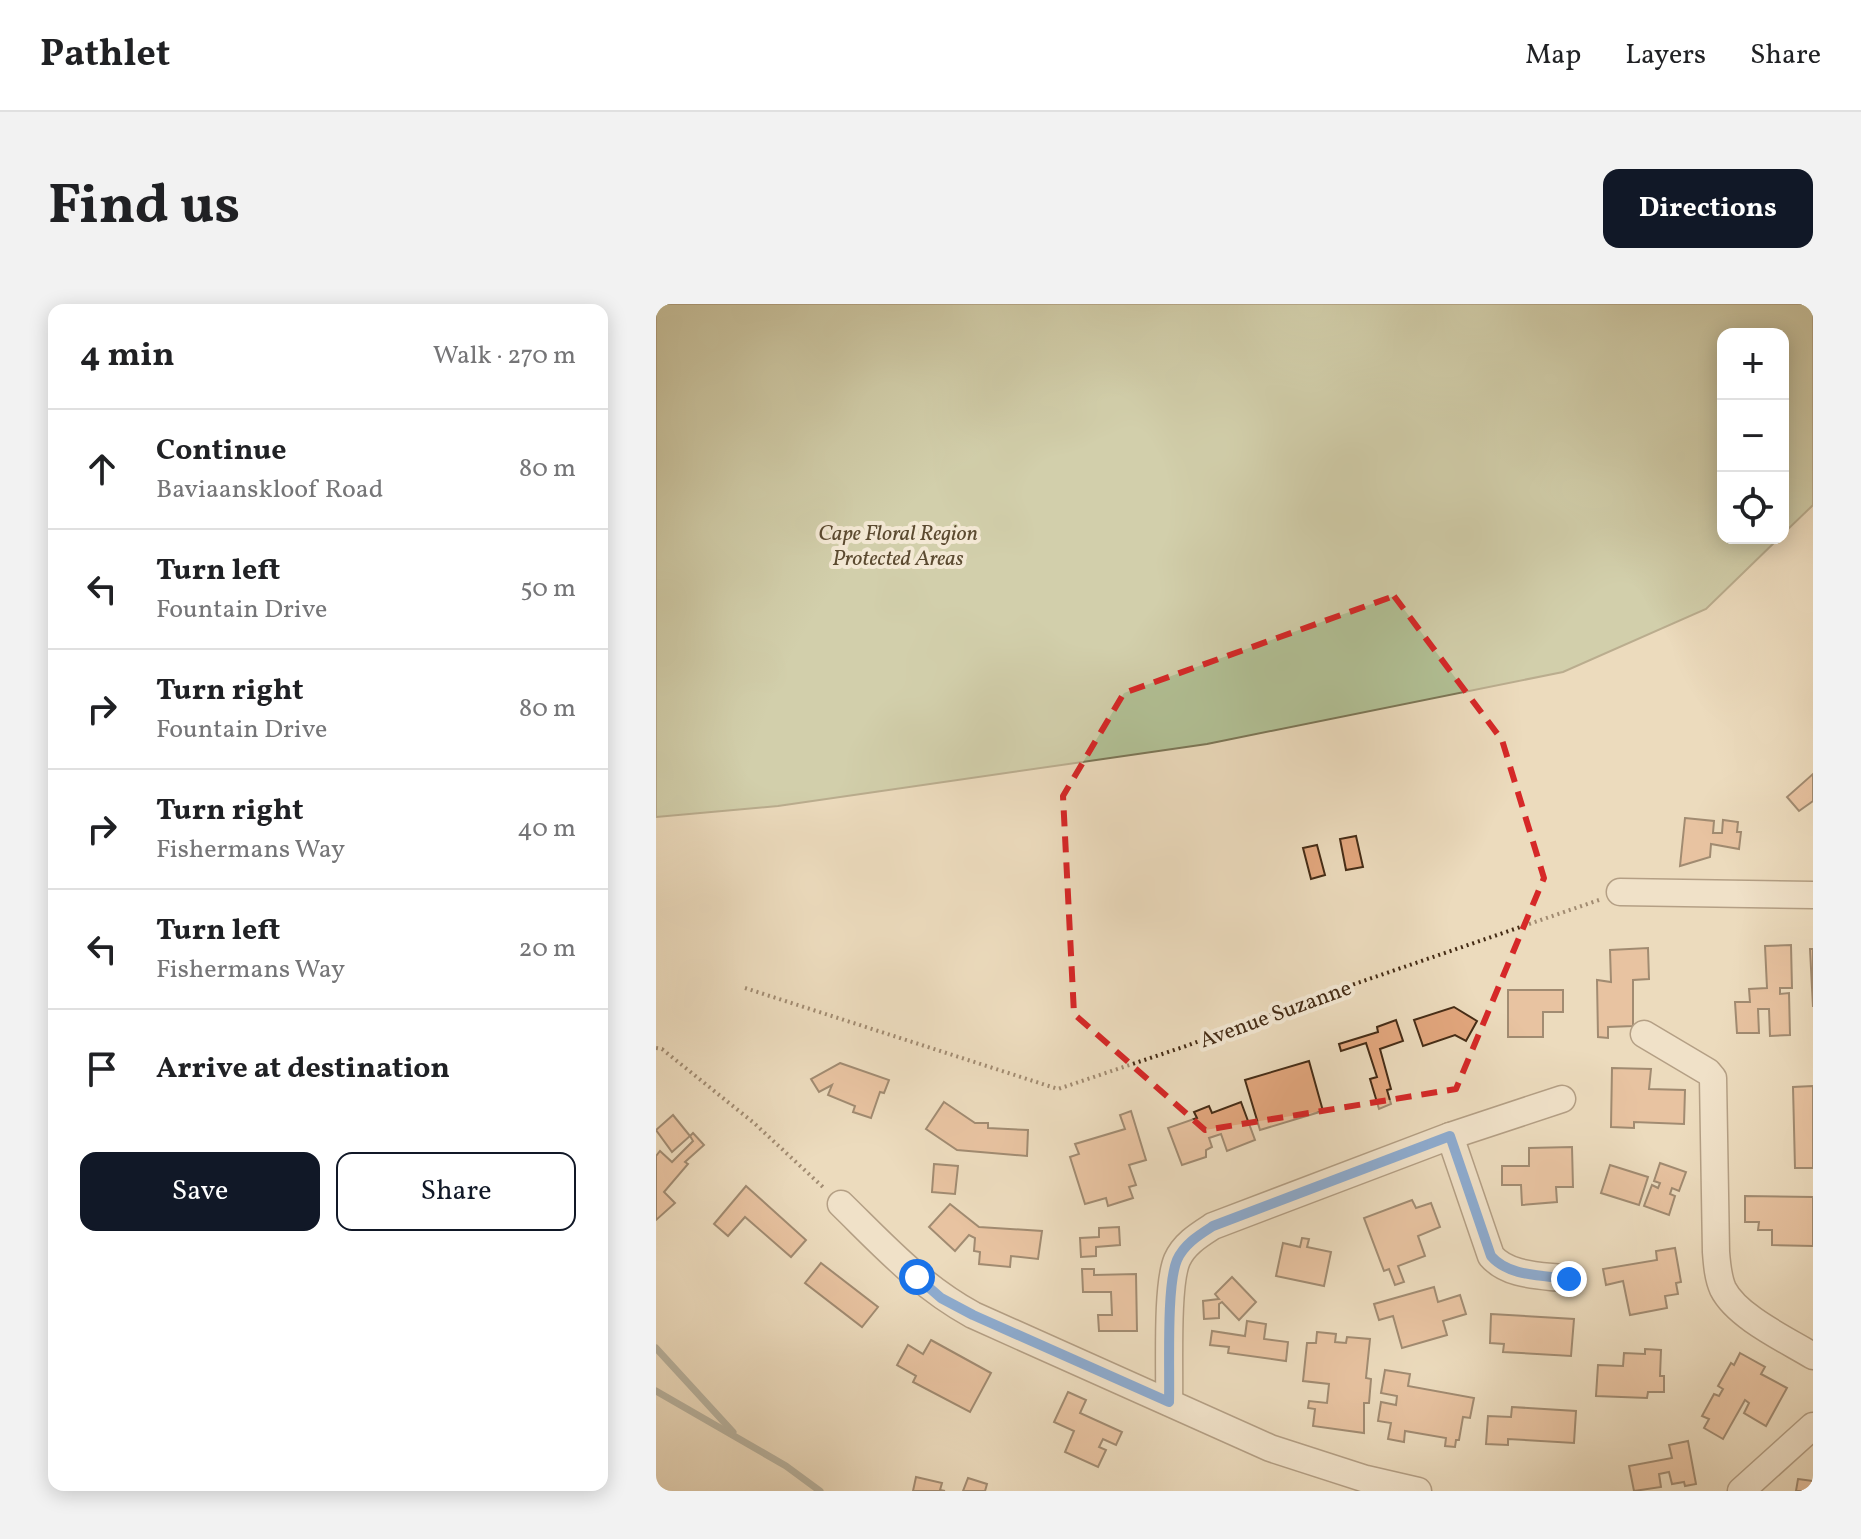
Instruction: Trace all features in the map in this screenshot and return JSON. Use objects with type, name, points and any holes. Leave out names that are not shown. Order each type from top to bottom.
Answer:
[{"type":"street","points":[[1620,892],[1813,895]]},
{"type":"street","points":[[1644,1034],[1713,1078],[1716,1252],[1719,1280],[1725,1293],[1736,1306],[1761,1324],[1813,1356]]},
{"type":"street","points":[[1169,1402],[1172,1284],[1177,1259],[1193,1238],[1213,1226],[1450,1136],[1562,1099]]},
{"type":"street","points":[[1450,1136],[1491,1256],[1497,1263],[1513,1271],[1569,1279]]},
{"type":"street","points":[[841,1204],[941,1298],[973,1315],[1270,1448],[1366,1479],[1418,1491]]},
{"type":"street","points":[[1741,1491],[1813,1426]]},
{"type":"path","name":"Avenue Suzanne","points":[[745,988],[1058,1089],[1620,892]]},
{"type":"path","points":[[656,1048],[662,1049],[754,1123],[841,1204]]},
{"type":"highlighted area","points":[[1394,596],[1502,740],[1544,878],[1456,1089],[1205,1130],[1074,1014],[1063,796],[1124,693]]},
{"type":"green space","name":"Cape Floral Region Protected Areas","points":[[656,304],[1813,304],[1813,505],[1789,528],[1789,328],[1717,328],[1717,544],[1773,544],[1706,609],[1563,672],[1207,744],[778,806],[656,817]]},
{"type":"building","points":[[1813,774],[1813,801],[1799,811],[1787,797]]},
{"type":"building","points":[[1685,818],[1714,821],[1713,833],[1722,833],[1723,820],[1738,822],[1737,832],[1741,832],[1739,849],[1711,844],[1710,857],[1680,866]]},
{"type":"building","points":[[1356,836],[1363,867],[1346,870],[1340,839]]},
{"type":"building","points":[[1317,845],[1325,875],[1311,879],[1303,848]]},
{"type":"building","points":[[1791,945],[1792,988],[1780,988],[1780,994],[1789,993],[1790,1035],[1770,1036],[1769,1009],[1758,1009],[1759,1033],[1737,1033],[1735,1002],[1750,1002],[1749,989],[1767,988],[1765,946]]},
{"type":"building","points":[[1648,948],[1649,979],[1633,980],[1633,1026],[1608,1027],[1608,1038],[1598,1037],[1597,980],[1611,982],[1610,950]]},
{"type":"building","points":[[1810,949],[1813,949],[1813,1007]]},
{"type":"building","points":[[1508,990],[1563,990],[1563,1012],[1543,1012],[1543,1037],[1508,1037]]},
{"type":"building","points":[[1454,1007],[1477,1021],[1466,1041],[1455,1035],[1423,1046],[1414,1020]]},
{"type":"building","points":[[1396,1020],[1403,1041],[1380,1049],[1391,1089],[1387,1090],[1391,1104],[1379,1109],[1370,1079],[1377,1077],[1366,1043],[1341,1051],[1339,1044],[1378,1032],[1377,1027]]},
{"type":"building","points":[[1309,1061],[1323,1111],[1260,1130],[1245,1080]]},
{"type":"building","points":[[840,1063],[889,1080],[884,1093],[880,1092],[871,1118],[853,1112],[855,1106],[828,1095],[832,1085],[819,1092],[811,1079]]},
{"type":"building","points":[[1612,1068],[1651,1069],[1649,1089],[1685,1090],[1684,1124],[1634,1122],[1634,1128],[1611,1127]]},
{"type":"building","points":[[1813,1086],[1813,1168],[1795,1168],[1793,1087]]},
{"type":"building","points":[[944,1102],[975,1123],[988,1123],[988,1128],[1028,1130],[1027,1156],[957,1150],[926,1129]]},
{"type":"building","points":[[1241,1102],[1255,1140],[1227,1151],[1221,1134],[1209,1138],[1212,1147],[1206,1150],[1206,1157],[1182,1165],[1168,1128],[1197,1118],[1194,1112],[1209,1106],[1212,1113]]},
{"type":"building","points":[[1131,1111],[1146,1160],[1129,1165],[1136,1185],[1129,1187],[1133,1198],[1108,1206],[1106,1198],[1085,1204],[1070,1157],[1079,1154],[1075,1144],[1125,1129],[1120,1115]]},
{"type":"building","points":[[673,1115],[690,1136],[672,1152],[656,1130]]},
{"type":"building","points":[[693,1133],[704,1145],[685,1162],[688,1164],[664,1192],[675,1203],[656,1220],[656,1156],[660,1151],[672,1162],[693,1141],[690,1136]]},
{"type":"building","points":[[1572,1147],[1573,1187],[1556,1187],[1557,1202],[1522,1205],[1521,1185],[1502,1185],[1502,1166],[1529,1166],[1529,1148]]},
{"type":"building","points":[[1660,1163],[1686,1172],[1679,1191],[1672,1188],[1670,1194],[1675,1196],[1669,1215],[1644,1206],[1652,1185],[1658,1188],[1660,1183],[1654,1181]]},
{"type":"building","points":[[934,1164],[958,1166],[955,1194],[932,1192]]},
{"type":"building","points":[[1610,1165],[1648,1177],[1639,1205],[1601,1193]]},
{"type":"building","points":[[746,1186],[806,1240],[791,1257],[745,1217],[728,1236],[714,1224]]},
{"type":"building","points":[[1745,1196],[1813,1197],[1813,1246],[1772,1245],[1772,1230],[1758,1230],[1759,1222],[1745,1222]]},
{"type":"building","points":[[1412,1200],[1416,1208],[1431,1203],[1440,1227],[1418,1236],[1425,1256],[1398,1266],[1404,1282],[1395,1285],[1389,1269],[1384,1271],[1364,1218]]},
{"type":"building","points":[[950,1204],[979,1227],[1042,1231],[1038,1259],[1011,1256],[1010,1267],[979,1264],[980,1252],[974,1251],[975,1238],[969,1235],[955,1251],[929,1227]]},
{"type":"building","points":[[1119,1227],[1120,1245],[1096,1247],[1096,1256],[1081,1257],[1080,1238],[1099,1237],[1099,1228]]},
{"type":"building","points":[[1302,1238],[1309,1239],[1307,1247],[1331,1252],[1324,1286],[1276,1276],[1283,1243],[1300,1247]]},
{"type":"building","points":[[1675,1248],[1681,1282],[1676,1283],[1678,1294],[1665,1296],[1667,1308],[1630,1315],[1623,1281],[1606,1285],[1603,1269],[1657,1260],[1656,1251]]},
{"type":"building","points":[[821,1263],[878,1307],[862,1327],[805,1283]]},
{"type":"building","points":[[1082,1269],[1094,1269],[1094,1275],[1136,1274],[1137,1331],[1099,1331],[1098,1315],[1112,1315],[1111,1292],[1083,1292]]},
{"type":"building","points":[[1232,1277],[1256,1302],[1239,1320],[1222,1302],[1219,1304],[1219,1318],[1204,1319],[1203,1301],[1219,1299],[1215,1294]]},
{"type":"building","points":[[1434,1287],[1438,1302],[1460,1295],[1466,1314],[1443,1321],[1447,1335],[1402,1348],[1393,1316],[1379,1320],[1374,1304]]},
{"type":"building","points":[[1491,1314],[1574,1319],[1571,1356],[1503,1352],[1504,1344],[1490,1343]]},
{"type":"building","points":[[1247,1321],[1266,1324],[1264,1339],[1288,1342],[1286,1361],[1228,1353],[1229,1347],[1210,1345],[1212,1331],[1245,1336]]},
{"type":"building","points":[[1317,1332],[1336,1334],[1335,1342],[1346,1343],[1347,1337],[1370,1339],[1366,1378],[1371,1379],[1369,1403],[1364,1403],[1364,1433],[1313,1426],[1315,1409],[1308,1408],[1309,1401],[1327,1403],[1329,1384],[1303,1381],[1307,1343],[1316,1343]]},
{"type":"building","points":[[931,1340],[991,1373],[970,1412],[913,1382],[916,1376],[897,1365],[908,1345],[923,1354]]},
{"type":"building","points":[[1645,1349],[1661,1350],[1660,1376],[1664,1376],[1664,1392],[1648,1392],[1647,1398],[1596,1396],[1598,1365],[1623,1366],[1624,1353],[1645,1354]]},
{"type":"building","points":[[1740,1353],[1765,1367],[1761,1374],[1787,1388],[1766,1426],[1744,1413],[1749,1403],[1745,1400],[1723,1439],[1704,1428],[1709,1419],[1702,1416],[1714,1394],[1719,1396],[1723,1389],[1718,1386]]},
{"type":"building","points":[[1385,1370],[1410,1374],[1408,1386],[1474,1398],[1470,1418],[1463,1417],[1455,1447],[1445,1446],[1446,1438],[1405,1431],[1404,1442],[1388,1439],[1391,1423],[1378,1421],[1381,1402],[1396,1405],[1397,1396],[1381,1393]]},
{"type":"building","points":[[1068,1392],[1086,1400],[1080,1413],[1122,1432],[1116,1445],[1103,1439],[1099,1447],[1106,1450],[1098,1467],[1065,1452],[1074,1431],[1054,1422]]},
{"type":"building","points":[[1512,1407],[1576,1411],[1574,1443],[1508,1439],[1508,1445],[1486,1444],[1488,1416],[1511,1417]]},
{"type":"building","points":[[1688,1441],[1696,1484],[1672,1484],[1669,1472],[1659,1474],[1661,1487],[1634,1491],[1629,1466],[1672,1458],[1669,1445]]},
{"type":"building","points":[[916,1477],[942,1483],[940,1490],[945,1491],[913,1491]]},
{"type":"building","points":[[968,1478],[987,1484],[985,1491],[963,1491]]},
{"type":"building","points":[[1798,1479],[1813,1481],[1813,1491],[1796,1491]]},
{"type":"waterway","points":[[656,1348],[733,1432]]},
{"type":"waterway","points":[[656,1391],[786,1466],[820,1491]]},
{"type":"route","points":[[917,1277],[941,1298],[973,1315],[1169,1402],[1172,1284],[1177,1259],[1193,1238],[1213,1226],[1450,1136],[1491,1256],[1497,1263],[1513,1271],[1569,1279]]}]
